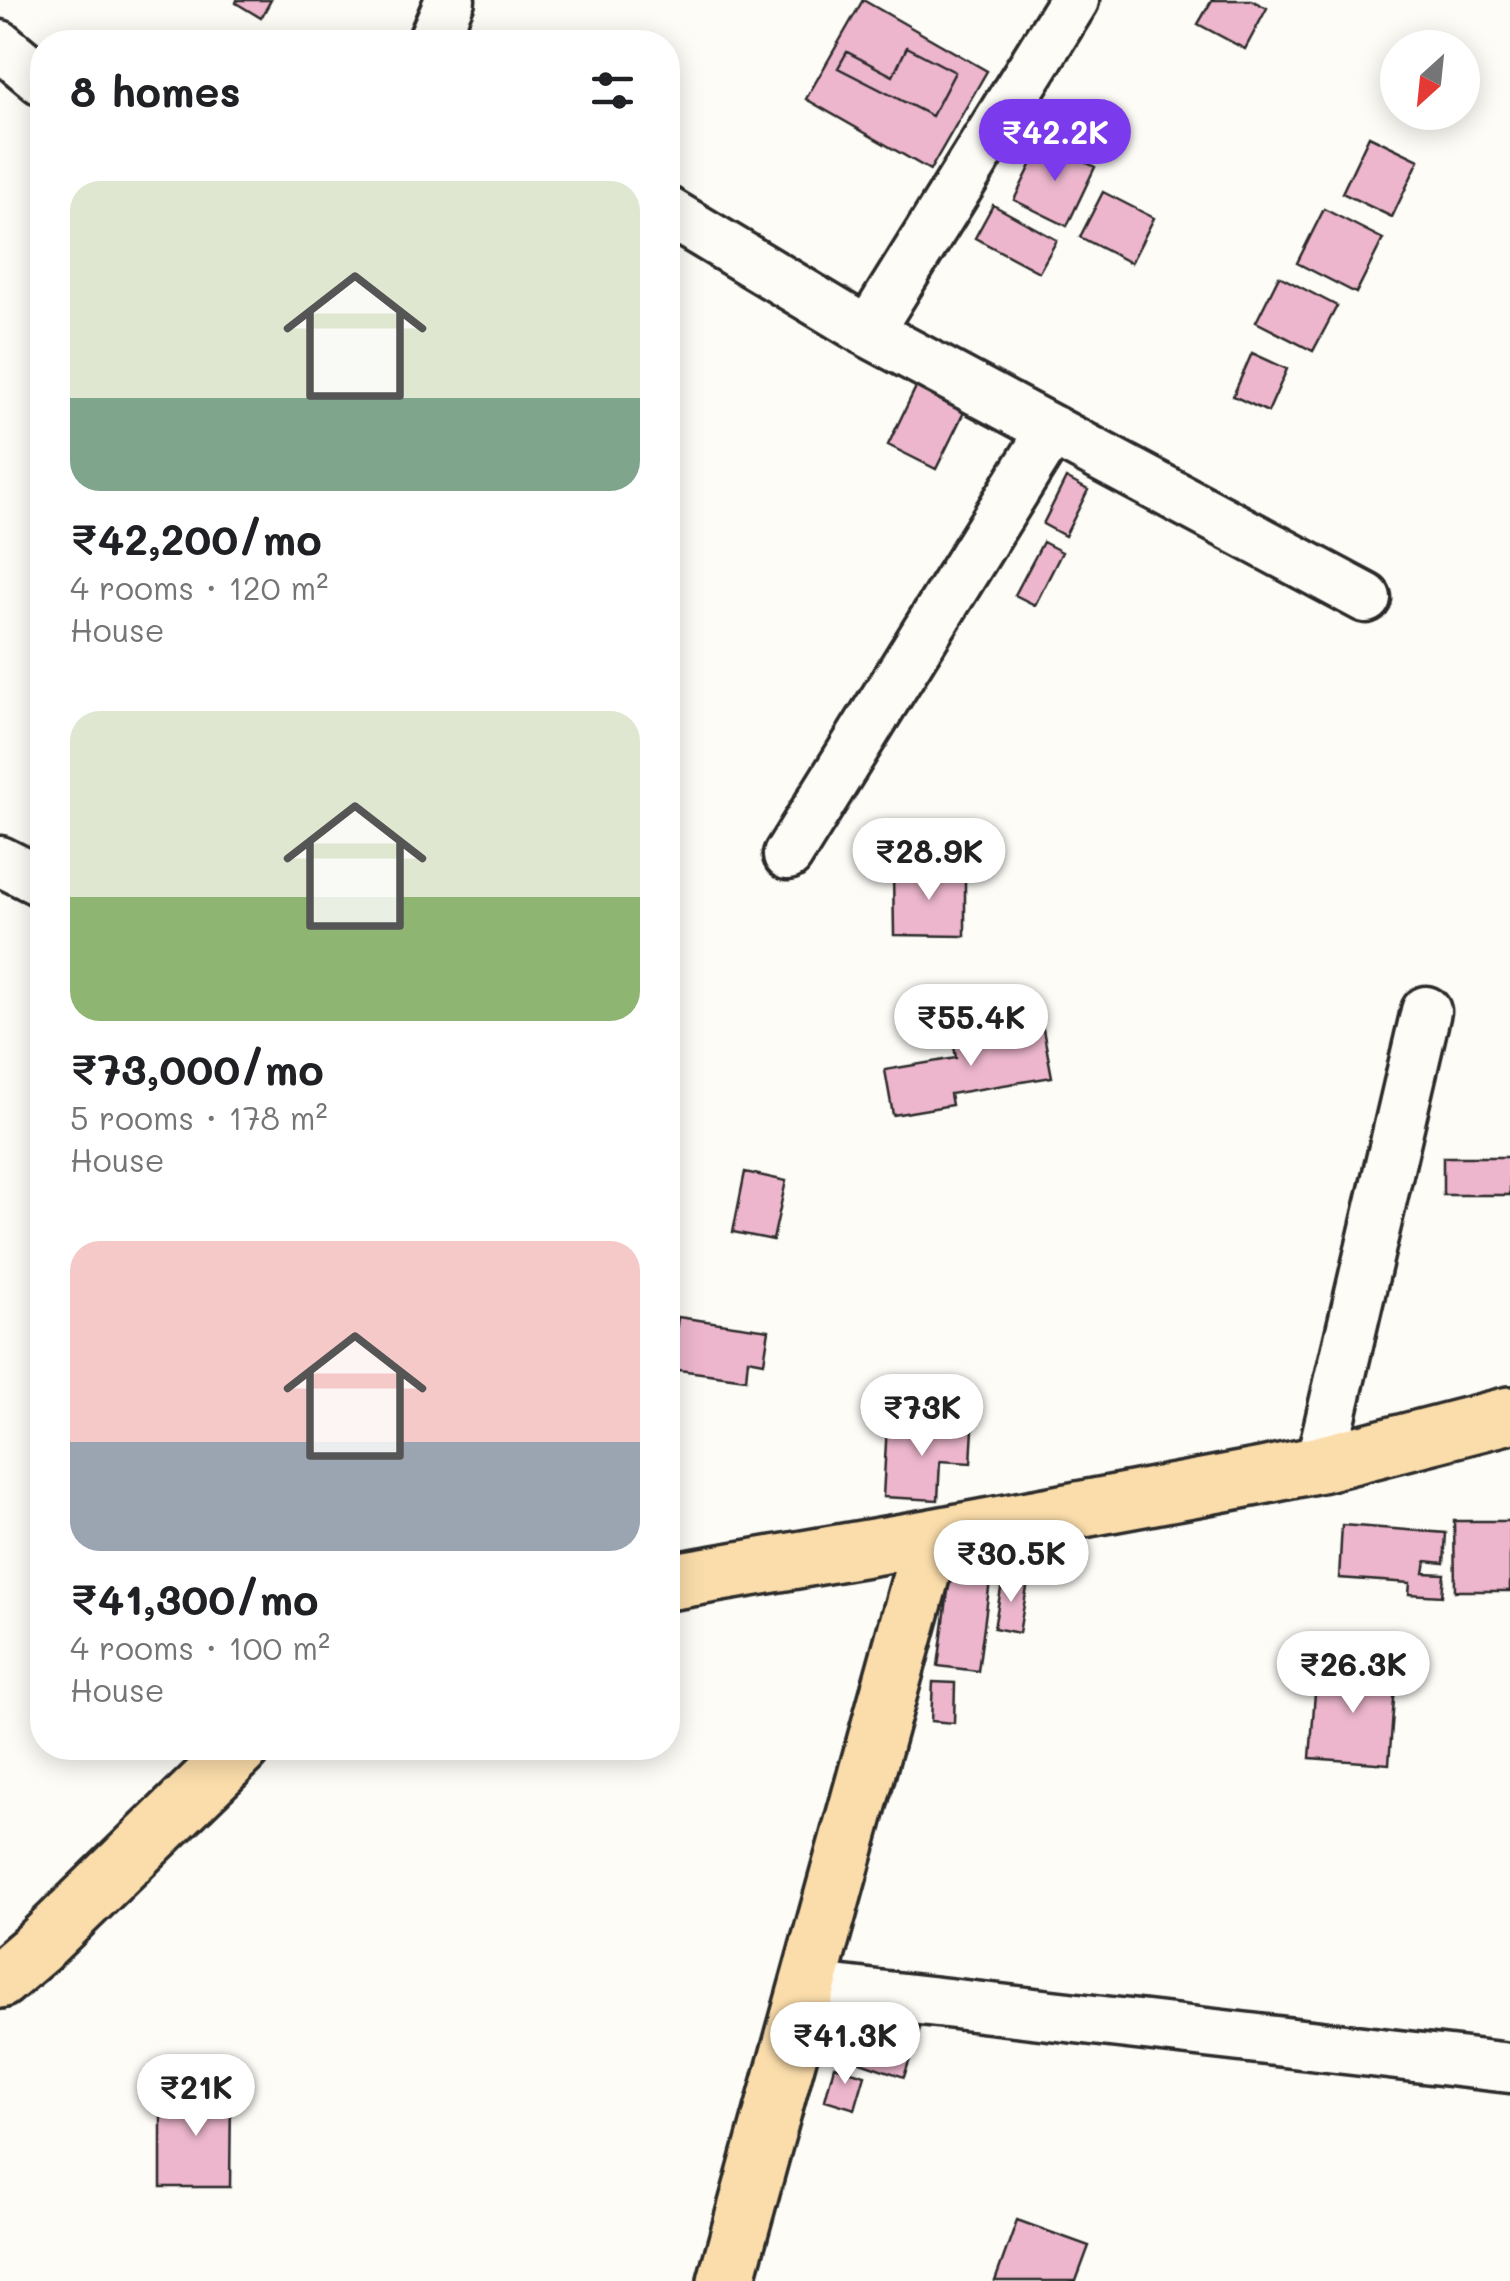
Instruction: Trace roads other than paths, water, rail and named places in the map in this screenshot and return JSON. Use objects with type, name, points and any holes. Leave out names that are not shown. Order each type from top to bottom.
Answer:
[{"type":"main road","points":[[680,1580],[1320,1464],[1510,1415]]},
{"type":"main road","points":[[726,2281],[932,1537]]},
{"type":"main road","points":[[0,1980],[230,1760]]},
{"type":"street","points":[[437,30],[450,0]]},
{"type":"street","points":[[868,332],[1074,0]]},
{"type":"street","points":[[0,45],[30,70]]},
{"type":"street","points":[[680,219],[868,332],[1366,598]]},
{"type":"street","points":[[788,855],[1052,430]]},
{"type":"street","points":[[0,861],[30,876]]},
{"type":"street","points":[[1320,1464],[1426,1011]]},
{"type":"street","points":[[808,1988],[1510,2068]]}]
